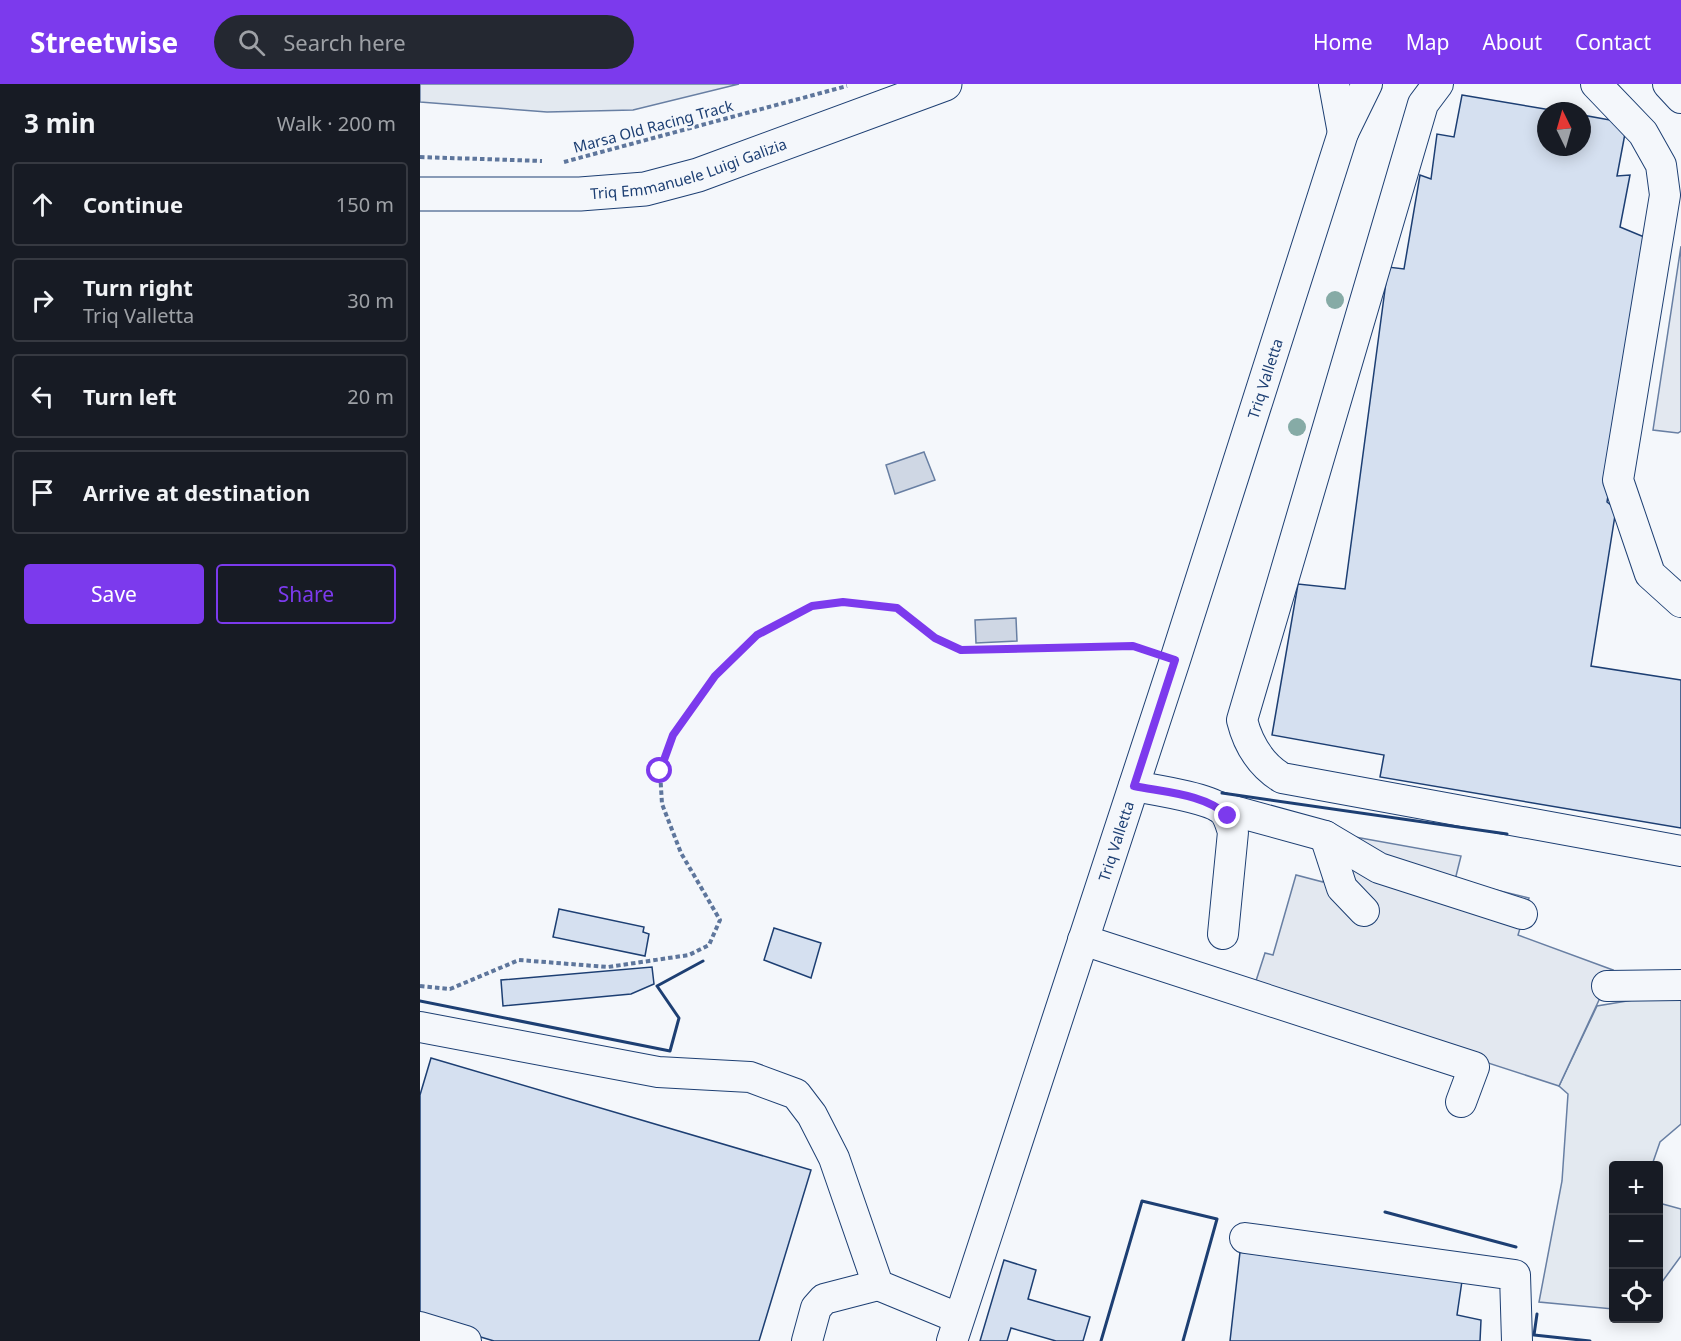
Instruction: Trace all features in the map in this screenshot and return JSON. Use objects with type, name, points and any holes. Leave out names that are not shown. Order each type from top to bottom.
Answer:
[{"type":"main road","name":"Triq Emmanuele Luigi Galizia","points":[[420,194],[580,194],[655,187],[698,175],[945,84]]},
{"type":"street","points":[[1334,84],[1343,133]]},
{"type":"street","name":"Triq Valletta","points":[[955,1330],[1175,660],[1343,133],[1367,84]]},
{"type":"street","name":"Triq Valletta","points":[[1343,133],[1381,84]]},
{"type":"street","points":[[1438,84],[1423,104],[1242,720],[1246,736],[1254,751],[1282,778],[1681,851]]},
{"type":"street","points":[[1596,84],[1643,133],[1661,165],[1665,195],[1618,480],[1650,574],[1681,602]]},
{"type":"street","points":[[1668,84],[1681,98]]},
{"type":"street","points":[[1134,786],[1325,836],[1379,868],[1522,914]]},
{"type":"street","points":[[1219,807],[1228,816],[1233,832],[1222,934]]},
{"type":"street","points":[[1325,836],[1342,888],[1364,911]]},
{"type":"street","points":[[1083,940],[1474,1067],[1461,1102]]},
{"type":"street","points":[[1607,986],[1681,985]]},
{"type":"street","points":[[420,1027],[665,1073],[750,1077],[796,1094],[812,1115],[834,1158],[878,1285],[955,1330]]},
{"type":"street","points":[[1245,1238],[1515,1275],[1517,1341]]},
{"type":"street","points":[[807,1341],[816,1308],[824,1299],[878,1285]]},
{"type":"street","points":[[420,1327],[466,1341]]},
{"type":"path","name":"Marsa Old Racing Track","points":[[555,162],[566,162],[853,84]]},
{"type":"path","points":[[420,157],[543,162]]},
{"type":"path","points":[[420,986],[450,989],[519,960],[608,967],[689,955],[709,945],[720,920],[681,853],[663,804],[660,771],[673,735],[715,676],[757,635],[812,606],[843,602],[897,608],[935,638],[961,650],[1133,646],[1175,660]]},
{"type":"shaded area","points":[[420,84],[739,84],[633,110],[547,112],[420,102]]},
{"type":"shaded area","points":[[1681,246],[1681,431],[1678,433],[1653,430]]},
{"type":"shaded area","points":[[924,452],[935,480],[895,494],[886,465]]},
{"type":"shaded area","points":[[1016,618],[1017,641],[976,643],[975,620]]},
{"type":"shaded area","points":[[1355,837],[1461,856],[1455,880],[1529,898],[1518,935],[1613,970],[1559,1086],[1254,987],[1265,953],[1273,955],[1296,875],[1323,882],[1327,867]]},
{"type":"shaded area","points":[[1681,992],[1681,1124],[1660,1142],[1653,1161],[1609,1161],[1609,1309],[1539,1302],[1562,1181],[1568,1094],[1559,1086],[1597,1006]]},
{"type":"shaded area","points":[[1663,1204],[1681,1209],[1681,1256],[1663,1281]]},
{"type":"building","points":[[1462,95],[1537,108],[1537,156],[1591,156],[1591,117],[1627,123],[1617,176],[1630,175],[1620,227],[1649,239],[1607,502],[1616,509],[1591,666],[1681,680],[1681,828],[1380,777],[1384,755],[1272,735],[1298,584],[1345,589],[1388,267],[1404,269],[1420,175],[1431,179],[1437,134],[1454,137]]},
{"type":"building","points":[[559,909],[644,927],[643,932],[649,934],[645,956],[553,937]]},
{"type":"building","points":[[774,928],[821,943],[811,978],[764,960]]},
{"type":"building","points":[[652,967],[654,984],[631,994],[503,1006],[501,980]]},
{"type":"building","points":[[431,1058],[811,1170],[759,1341],[494,1341],[420,1319],[420,1095]]},
{"type":"building","points":[[1240,1252],[1462,1281],[1457,1315],[1481,1320],[1480,1341],[1230,1341]]},
{"type":"building","points":[[1004,1260],[1036,1270],[1028,1299],[1090,1317],[1083,1341],[1056,1341],[1011,1328],[1007,1341],[980,1341]]},
{"type":"wall","points":[[1222,793],[1507,834]]},
{"type":"wall","points":[[420,1001],[670,1051],[679,1018],[657,986],[703,961]]},
{"type":"wall","points":[[1101,1341],[1142,1201],[1217,1219],[1183,1341]]},
{"type":"wall","points":[[1385,1212],[1516,1247]]},
{"type":"wall","points":[[1537,1314],[1534,1335],[1590,1341]]},
{"type":"route","points":[[660,771],[673,735],[715,676],[757,635],[812,606],[843,602],[897,608],[935,638],[961,650],[1133,646],[1175,660],[1134,786],[1219,807],[1228,816]]}]
